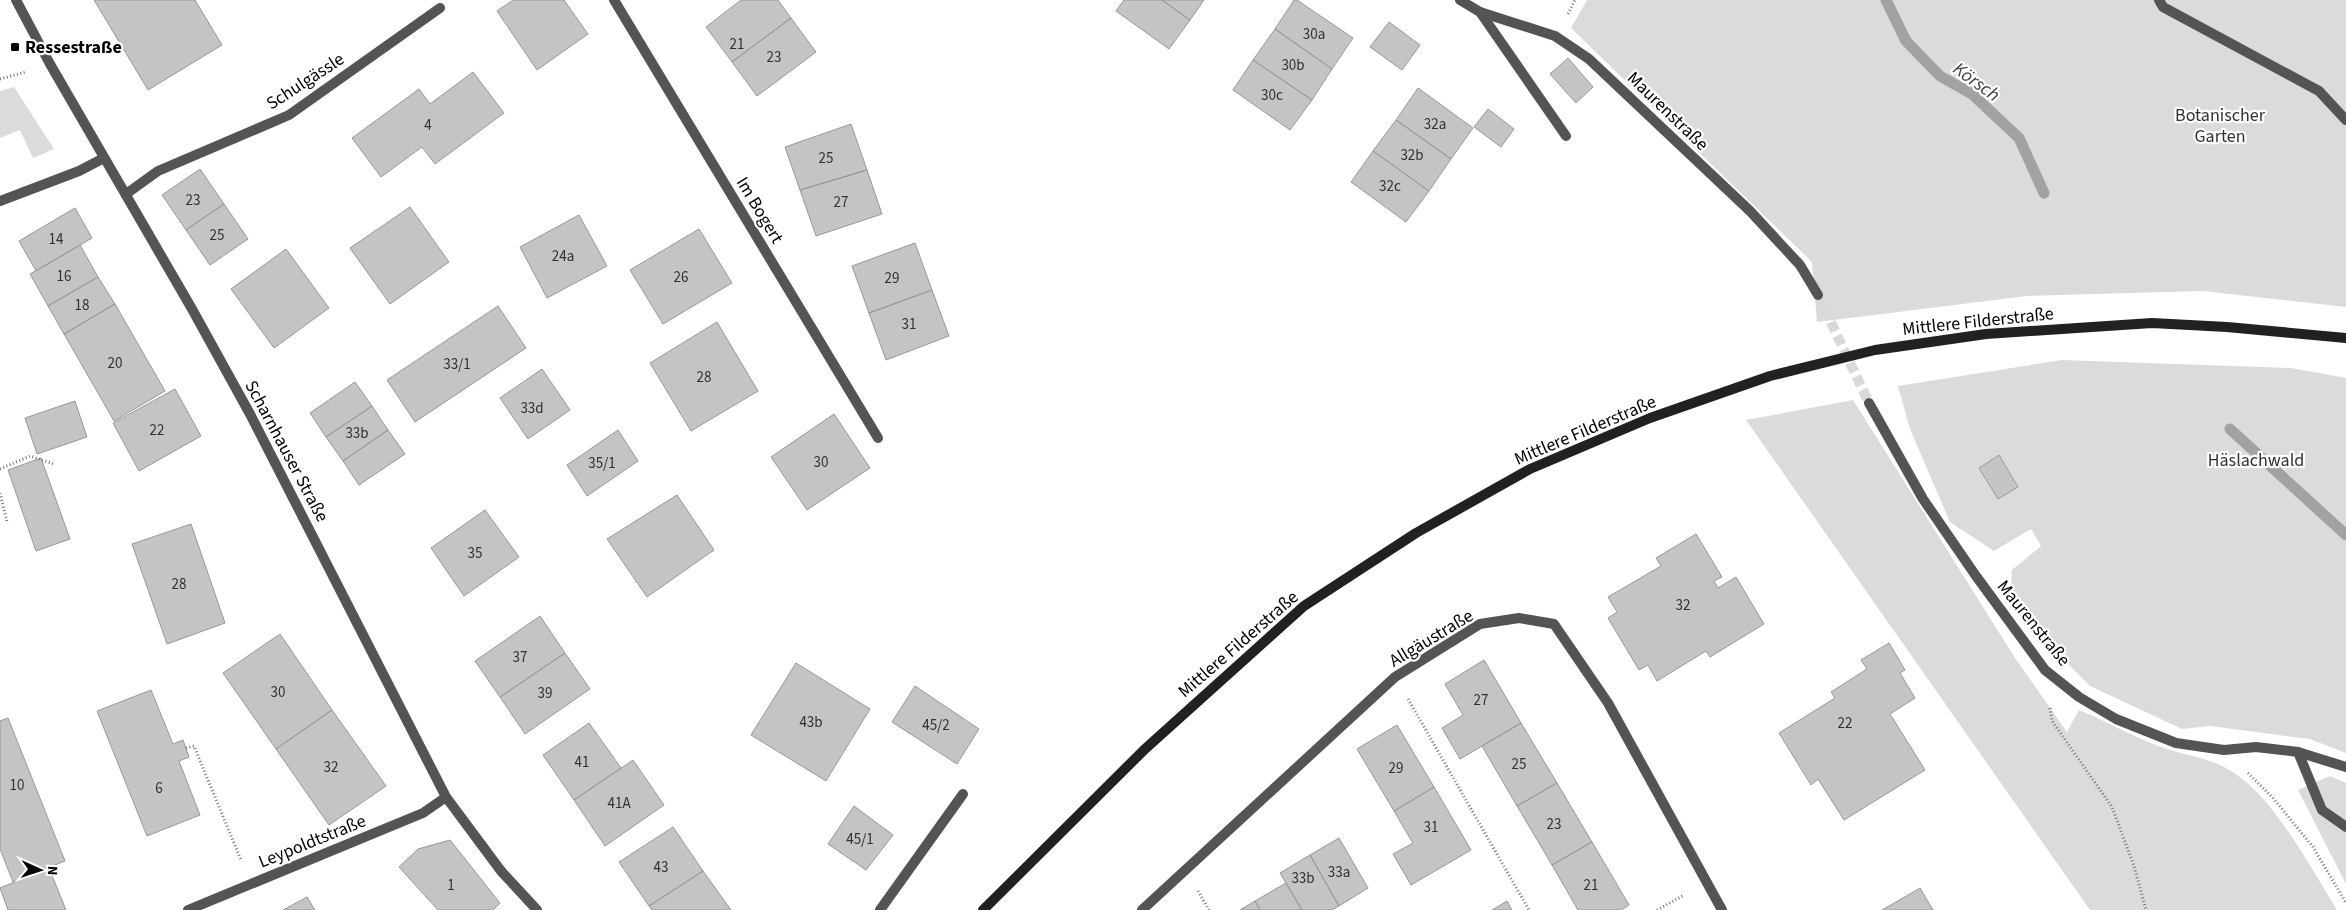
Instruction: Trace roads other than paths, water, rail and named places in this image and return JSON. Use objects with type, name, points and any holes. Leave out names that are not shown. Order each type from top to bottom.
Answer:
[{"type":"main road","name":"Mittlere Filderstraße","points":[[984,910],[1145,749],[1304,606],[1416,533],[1530,468],[1650,418],[1770,376],[1875,350],[1986,334],[2152,323],[2227,327],[2346,338]]},
{"type":"street","name":"Scharnhauser Straße","points":[[16,0],[250,414],[446,797],[501,871],[537,910]]},
{"type":"street","name":"Im Bogert","points":[[614,0],[878,438]]},
{"type":"street","name":"Maurenstraße","points":[[1460,0],[1480,12],[1555,36],[1590,60],[1750,211],[1800,265],[1818,295]]},
{"type":"street","points":[[2159,0],[2163,7],[2319,90],[2346,120]]},
{"type":"street","name":"Schulgässle","points":[[126,194],[158,171],[289,115],[440,8]]},
{"type":"street","points":[[1480,12],[1566,136]]},
{"type":"street","points":[[0,201],[79,171],[104,158]]},
{"type":"street","name":"Maurenstraße","points":[[1869,403],[1923,499],[1976,576],[2045,670],[2079,697],[2116,719],[2176,743],[2224,750],[2256,747],[2298,752],[2346,767]]},
{"type":"street","name":"Allgäustraße","points":[[1142,910],[1395,677],[1480,624],[1519,618],[1554,624],[1608,703],[1722,910]]},
{"type":"street","points":[[2298,752],[2322,810],[2346,827]]},
{"type":"street","points":[[880,910],[963,794]]},
{"type":"street","name":"Leypoldtstraße","points":[[188,910],[423,813],[446,797]]},
{"type":"waterway","name":"Körsch","points":[[1886,0],[1906,41],[1940,76],[1972,94],[2019,138],[2044,193]]},
{"type":"waterway","name":"Körsch","points":[[2230,429],[2346,535]]},
{"type":"tunnel","points":[[1818,295],[1869,403]]},
{"type":"place","name":"Ressestraße","points":[[15,47]]},
{"type":"park label","name":"Botanischer Garten","points":[[2220,125]]},
{"type":"park label","name":"Häslachwald","points":[[2256,460]]}]
